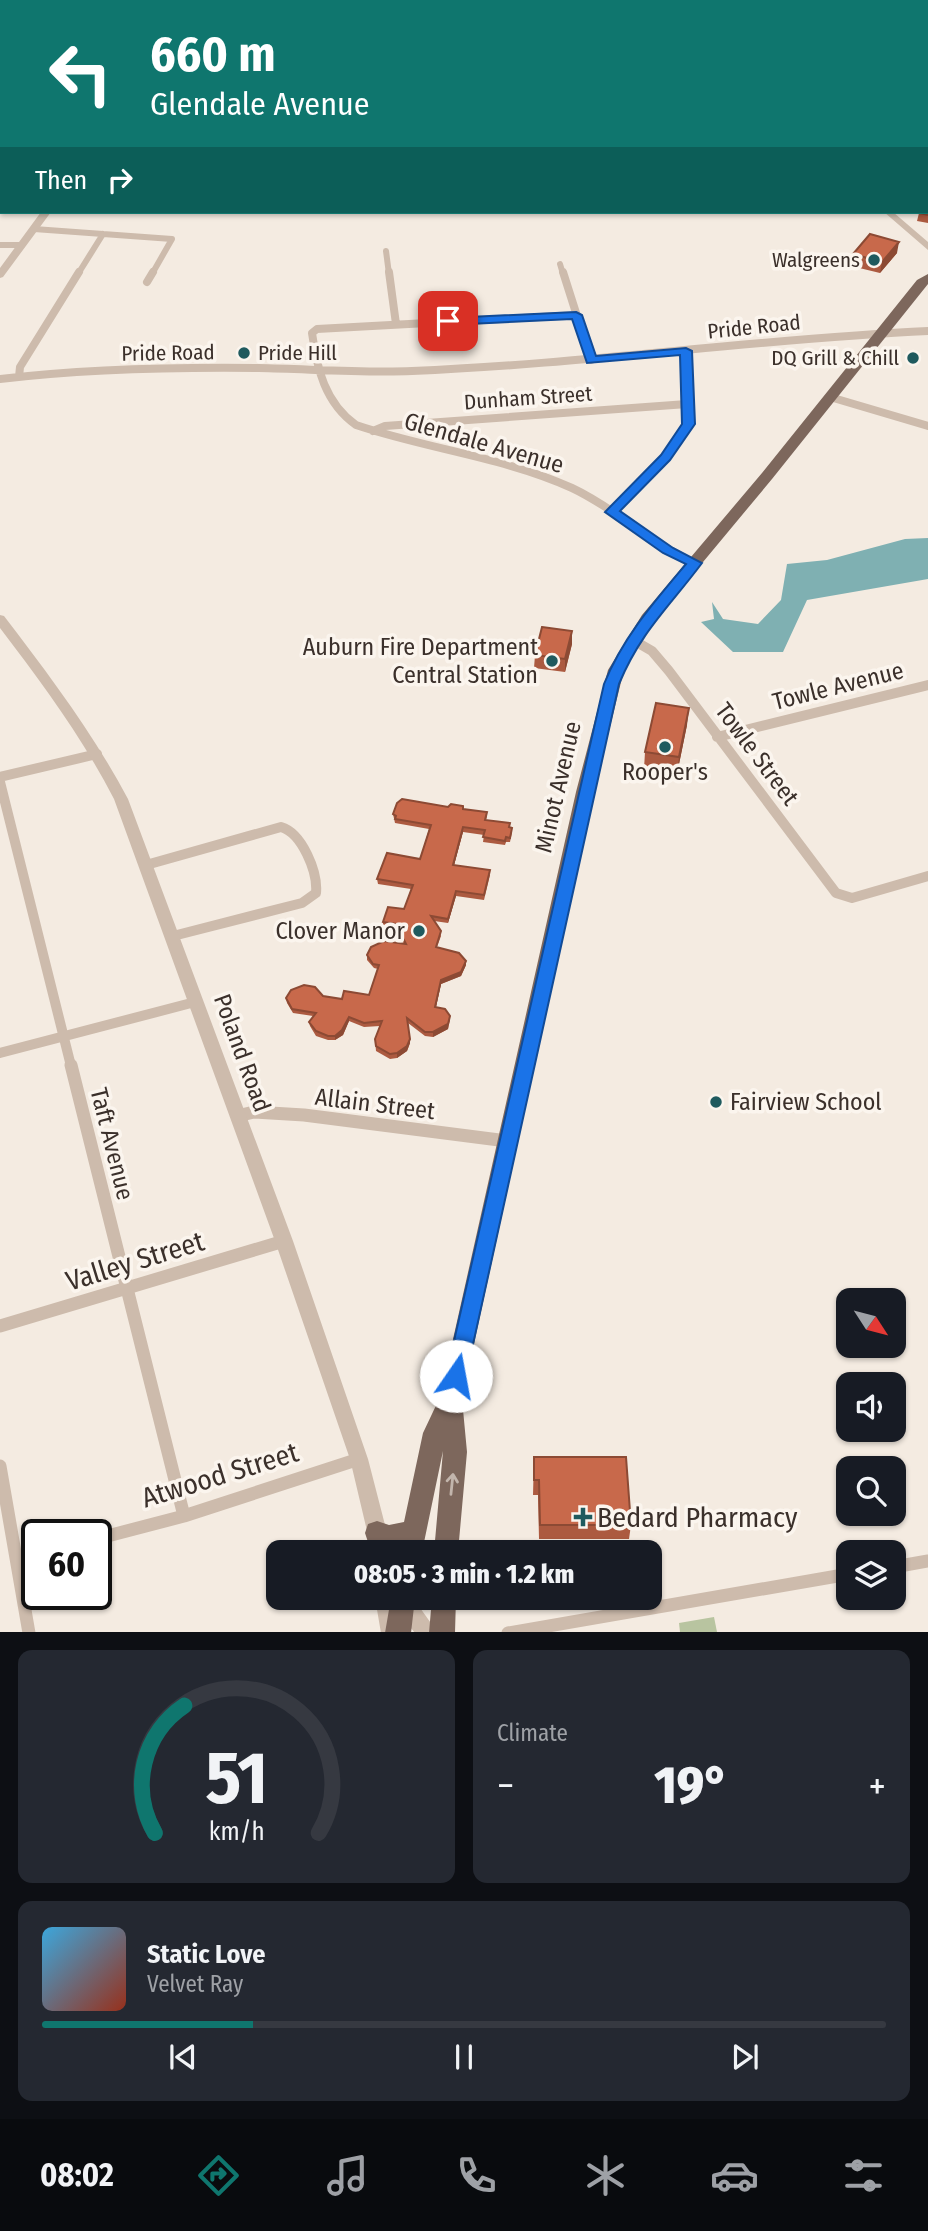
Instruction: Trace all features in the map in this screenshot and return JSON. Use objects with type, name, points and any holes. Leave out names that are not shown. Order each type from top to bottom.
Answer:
[{"type":"main road","name":"Minot Avenue","points":[[411,1540],[435,1433],[451,1398],[605,705],[616,670],[633,640],[924,281],[928,264]]},
{"type":"main road","name":"Minot Avenue","points":[[447,1540],[455,1452],[451,1398]]},
{"type":"main road","points":[[386,1540],[389,1537],[402,1540]]},
{"type":"main road","points":[[398,1610],[398,1632]]},
{"type":"main road","points":[[442,1632],[443,1610]]},
{"type":"street","points":[[0,275],[45,214]]},
{"type":"street","points":[[890,214],[928,247]]},
{"type":"street","points":[[34,229],[172,239],[147,282]]},
{"type":"street","points":[[19,377],[20,367],[103,234]]},
{"type":"street","points":[[0,245],[22,245]]},
{"type":"street","points":[[386,251],[396,324],[576,315]]},
{"type":"street","points":[[561,264],[592,360]]},
{"type":"street","name":"Glendale Avenue","points":[[396,324],[317,329],[312,333],[317,370],[342,416],[373,431],[536,475],[571,488],[612,512],[668,551],[695,563]]},
{"type":"street","name":"Pride Road","points":[[0,379],[170,370],[412,371],[592,360],[928,331]]},
{"type":"street","points":[[612,512],[675,447],[688,424],[686,351]]},
{"type":"street","points":[[830,397],[928,426]]},
{"type":"street","name":"Dunham Street","points":[[373,431],[385,426],[687,404]]},
{"type":"street","name":"Poland Road","points":[[0,619],[65,705],[97,754],[121,799],[284,1241],[359,1458],[379,1540]]},
{"type":"street","name":"Towle Street","points":[[633,640],[656,655],[836,894],[844,897],[867,895],[928,876]]},
{"type":"street","name":"Towle Avenue","points":[[718,737],[928,685]]},
{"type":"street","points":[[0,777],[97,754]]},
{"type":"street","name":"Taft Avenue","points":[[0,782],[184,1516]]},
{"type":"street","points":[[146,865],[287,827],[294,834],[317,884],[316,893],[302,903],[173,936]]},
{"type":"street","points":[[0,1054],[195,1002]]},
{"type":"street","name":"Allain Street","points":[[237,1116],[254,1112],[304,1115],[507,1142]]},
{"type":"street","name":"Valley Street","points":[[0,1326],[284,1241]]},
{"type":"street","name":"Atwood Street","points":[[112,1535],[184,1516],[359,1458]]},
{"type":"street","points":[[0,1466],[29,1632]]},
{"type":"street","points":[[906,1565],[928,1561]]},
{"type":"street","points":[[514,1632],[836,1576]]},
{"type":"street","points":[[391,1632],[396,1610]]},
{"type":"street","points":[[408,1610],[427,1632]]},
{"type":"green space","points":[[714,1617],[717,1632],[680,1632],[679,1623]]},
{"type":"water","points":[[928,538],[928,579],[807,600],[783,652],[733,652],[701,622],[714,619],[712,602],[723,619],[758,624],[781,600],[787,564],[827,560],[905,539]]},
{"type":"building","points":[[870,234],[899,242],[882,262],[853,254]]},
{"type":"building","points":[[542,627],[572,631],[565,659],[535,655]]},
{"type":"building","name":"Rooper's","points":[[656,703],[689,708],[679,757],[645,752]]},
{"type":"building","name":"Clover Manor","points":[[402,799],[448,807],[451,804],[463,806],[463,809],[487,812],[485,820],[510,823],[509,827],[512,828],[510,838],[506,837],[505,841],[483,837],[485,830],[463,827],[453,865],[490,870],[484,895],[456,891],[448,919],[431,916],[441,931],[436,947],[459,953],[466,961],[461,972],[441,980],[435,1007],[445,1009],[450,1016],[448,1024],[433,1032],[425,1032],[407,1018],[410,1039],[407,1046],[390,1054],[376,1046],[375,1039],[382,1021],[364,1023],[349,1017],[342,1030],[335,1036],[328,1036],[316,1031],[309,1022],[316,1013],[292,1009],[286,998],[291,990],[304,985],[315,987],[323,996],[342,999],[344,991],[369,995],[379,965],[373,964],[367,955],[371,947],[384,941],[406,944],[396,924],[383,922],[388,907],[404,909],[413,885],[377,879],[387,853],[420,859],[431,825],[395,819],[393,814],[397,803]]},
{"type":"building","name":"Bedard Pharmacy","points":[[534,1457],[626,1457],[631,1525],[540,1525],[539,1480],[534,1480]]},
{"type":"place","name":"Walgreens","points":[[874,260]]},
{"type":"place","name":"Pride Hill","points":[[244,353]]},
{"type":"place","name":"DQ Grill & Chill","points":[[913,358]]},
{"type":"place","name":"Auburn Fire Department Central Station","points":[[552,661]]},
{"type":"place","name":"Rooper's","points":[[665,747]]},
{"type":"place","name":"Clover Manor","points":[[419,931]]},
{"type":"place","name":"Fairview School","points":[[716,1102]]},
{"type":"place","name":"Bedard Pharmacy","points":[[583,1517]]},
{"type":"route","points":[[448,321],[576,315],[592,360],[686,351],[687,404],[690,418],[688,424],[675,447],[612,512],[668,551],[695,563],[648,618],[622,657],[611,684],[456,1376]]}]
